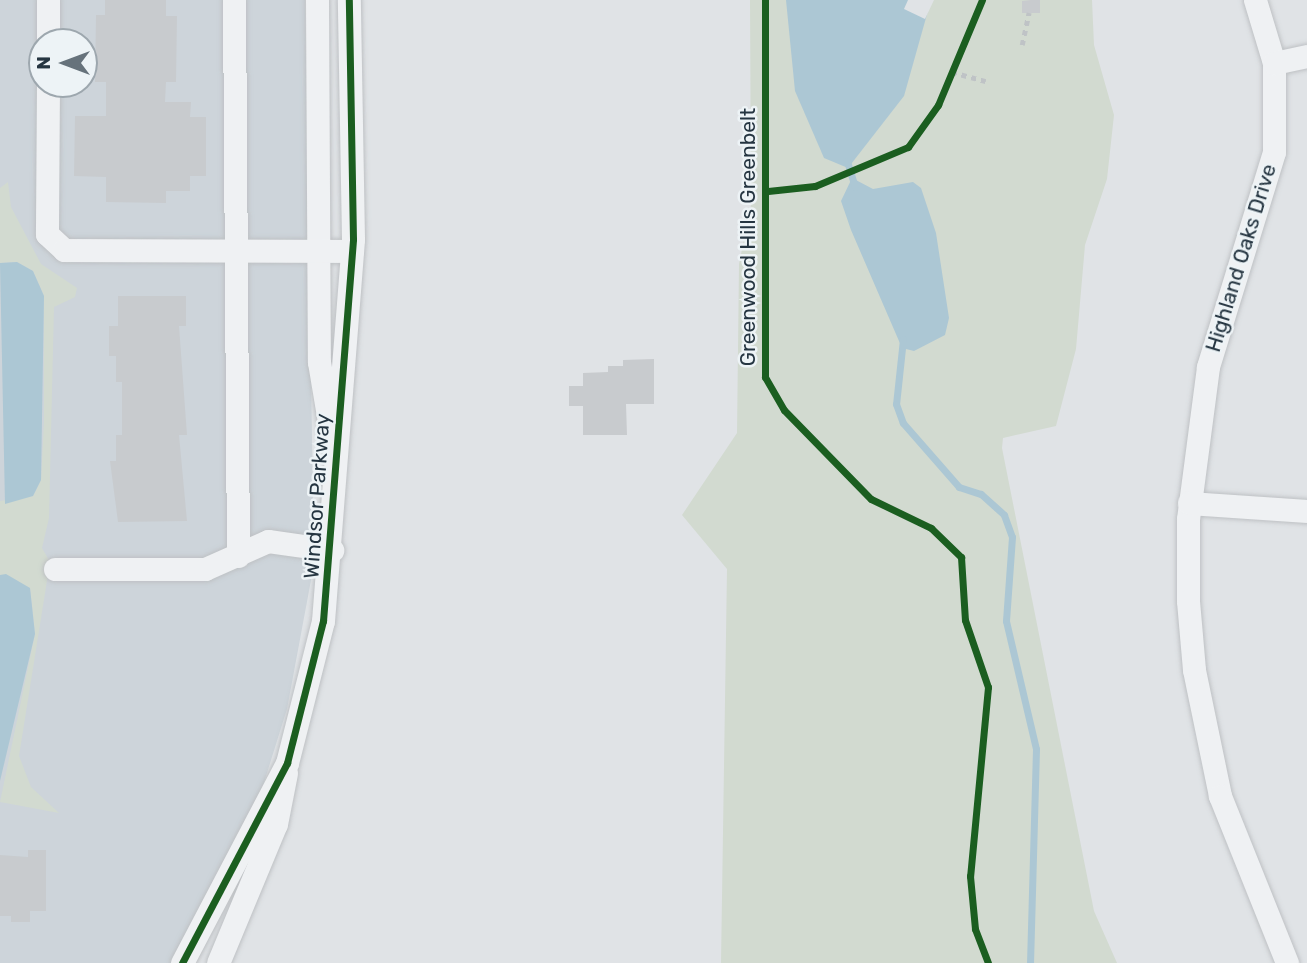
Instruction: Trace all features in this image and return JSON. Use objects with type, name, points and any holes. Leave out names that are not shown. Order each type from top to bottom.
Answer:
[{"type":"street","points":[[48,0],[48,28]]},
{"type":"street","points":[[234,0],[238,556]]},
{"type":"street","name":"Windsor Parkway","points":[[317,0],[319,362],[336,465]]},
{"type":"street","name":"Windsor Parkway","points":[[218,963],[279,816],[287,763],[309,692],[332,550],[352,251],[349,0]]},
{"type":"street","name":"Highland Oaks Drive","points":[[1255,0],[1274,63],[1274,152],[1208,367],[1189,503],[1188,601],[1205,735],[1242,862],[1287,963]]},
{"type":"street","points":[[1274,63],[1307,55]]},
{"type":"street","points":[[47,98],[47,234],[52,243],[83,252],[318,249],[352,251]]},
{"type":"street","points":[[1189,503],[1307,511]]},
{"type":"street","points":[[55,569],[205,569],[268,541],[332,550]]},
{"type":"street","name":"Windsor Parkway","points":[[181,963],[287,763]]},
{"type":"path","points":[[1022,45],[1028,13]]},
{"type":"path","points":[[947,83],[956,60]]},
{"type":"path","points":[[952,72],[986,81]]},
{"type":"shaded area","points":[[0,0],[305,0],[314,564],[287,709],[261,792],[174,963],[0,963]]},
{"type":"shaded area","points":[[750,0],[1092,0],[1094,45],[1114,115],[1107,179],[1085,245],[1076,349],[1056,426],[1003,438],[1002,448],[1094,911],[1117,963],[721,963],[727,569],[682,515],[737,433],[739,264],[751,205]]},
{"type":"shaded area","points":[[8,182],[11,207],[41,264],[77,288],[75,297],[54,307],[49,518],[42,548],[50,562],[19,756],[31,787],[59,813],[0,802],[35,634],[30,588],[0,575],[0,501],[33,496],[41,480],[44,422],[44,296],[33,271],[17,262],[0,263],[0,188]]},
{"type":"water","points":[[786,0],[931,0],[904,96],[848,168],[824,158],[795,91]]},
{"type":"water","points":[[852,178],[873,189],[913,182],[921,188],[936,233],[949,318],[945,335],[914,351],[902,348],[851,230],[841,201]]},
{"type":"water","points":[[17,262],[33,271],[44,296],[41,480],[33,496],[5,504],[0,263]]},
{"type":"water","points":[[6,574],[30,588],[35,634],[0,781],[0,575]]},
{"type":"pier","points":[[908,0],[934,0],[925,19],[904,9]]},
{"type":"building","points":[[105,0],[166,0],[166,16],[177,16],[176,82],[166,82],[165,102],[191,102],[190,117],[206,117],[206,176],[190,176],[190,191],[166,191],[166,203],[106,202],[106,177],[74,176],[75,116],[106,116],[106,82],[98,82],[98,28],[96,28],[96,15],[105,15]]},
{"type":"building","points":[[1040,0],[1040,13],[1022,13],[1022,1]]},
{"type":"building","points":[[118,296],[186,296],[186,326],[179,326],[187,435],[179,435],[187,521],[118,522],[110,461],[116,461],[116,435],[122,435],[122,382],[116,382],[116,356],[109,356],[109,326],[118,326]]},
{"type":"building","points":[[654,359],[654,404],[626,404],[627,435],[583,435],[583,406],[569,406],[569,386],[583,386],[583,373],[608,372],[608,366],[623,366],[623,360]]},
{"type":"building","points":[[28,850],[46,850],[46,911],[30,911],[30,922],[11,922],[11,916],[0,916],[0,855],[28,857]]},
{"type":"waterway","points":[[847,161],[855,187]]},
{"type":"waterway","points":[[903,339],[896,404],[903,423],[959,487],[981,494],[1004,515],[1012,537],[1006,621],[1036,749],[1030,963]]},
{"type":"cycle path","points":[[182,963],[287,763],[323,621],[353,239],[349,0]]},
{"type":"cycle path","name":"Greenwood Hills Greenbelt","points":[[765,0],[765,377],[784,410],[871,499],[931,528],[961,557],[965,620],[988,687],[970,876],[975,929],[988,963]]},
{"type":"cycle path","name":"Greenwood Hills Greenbelt","points":[[768,191],[815,186],[908,147],[938,105],[982,0]]}]
